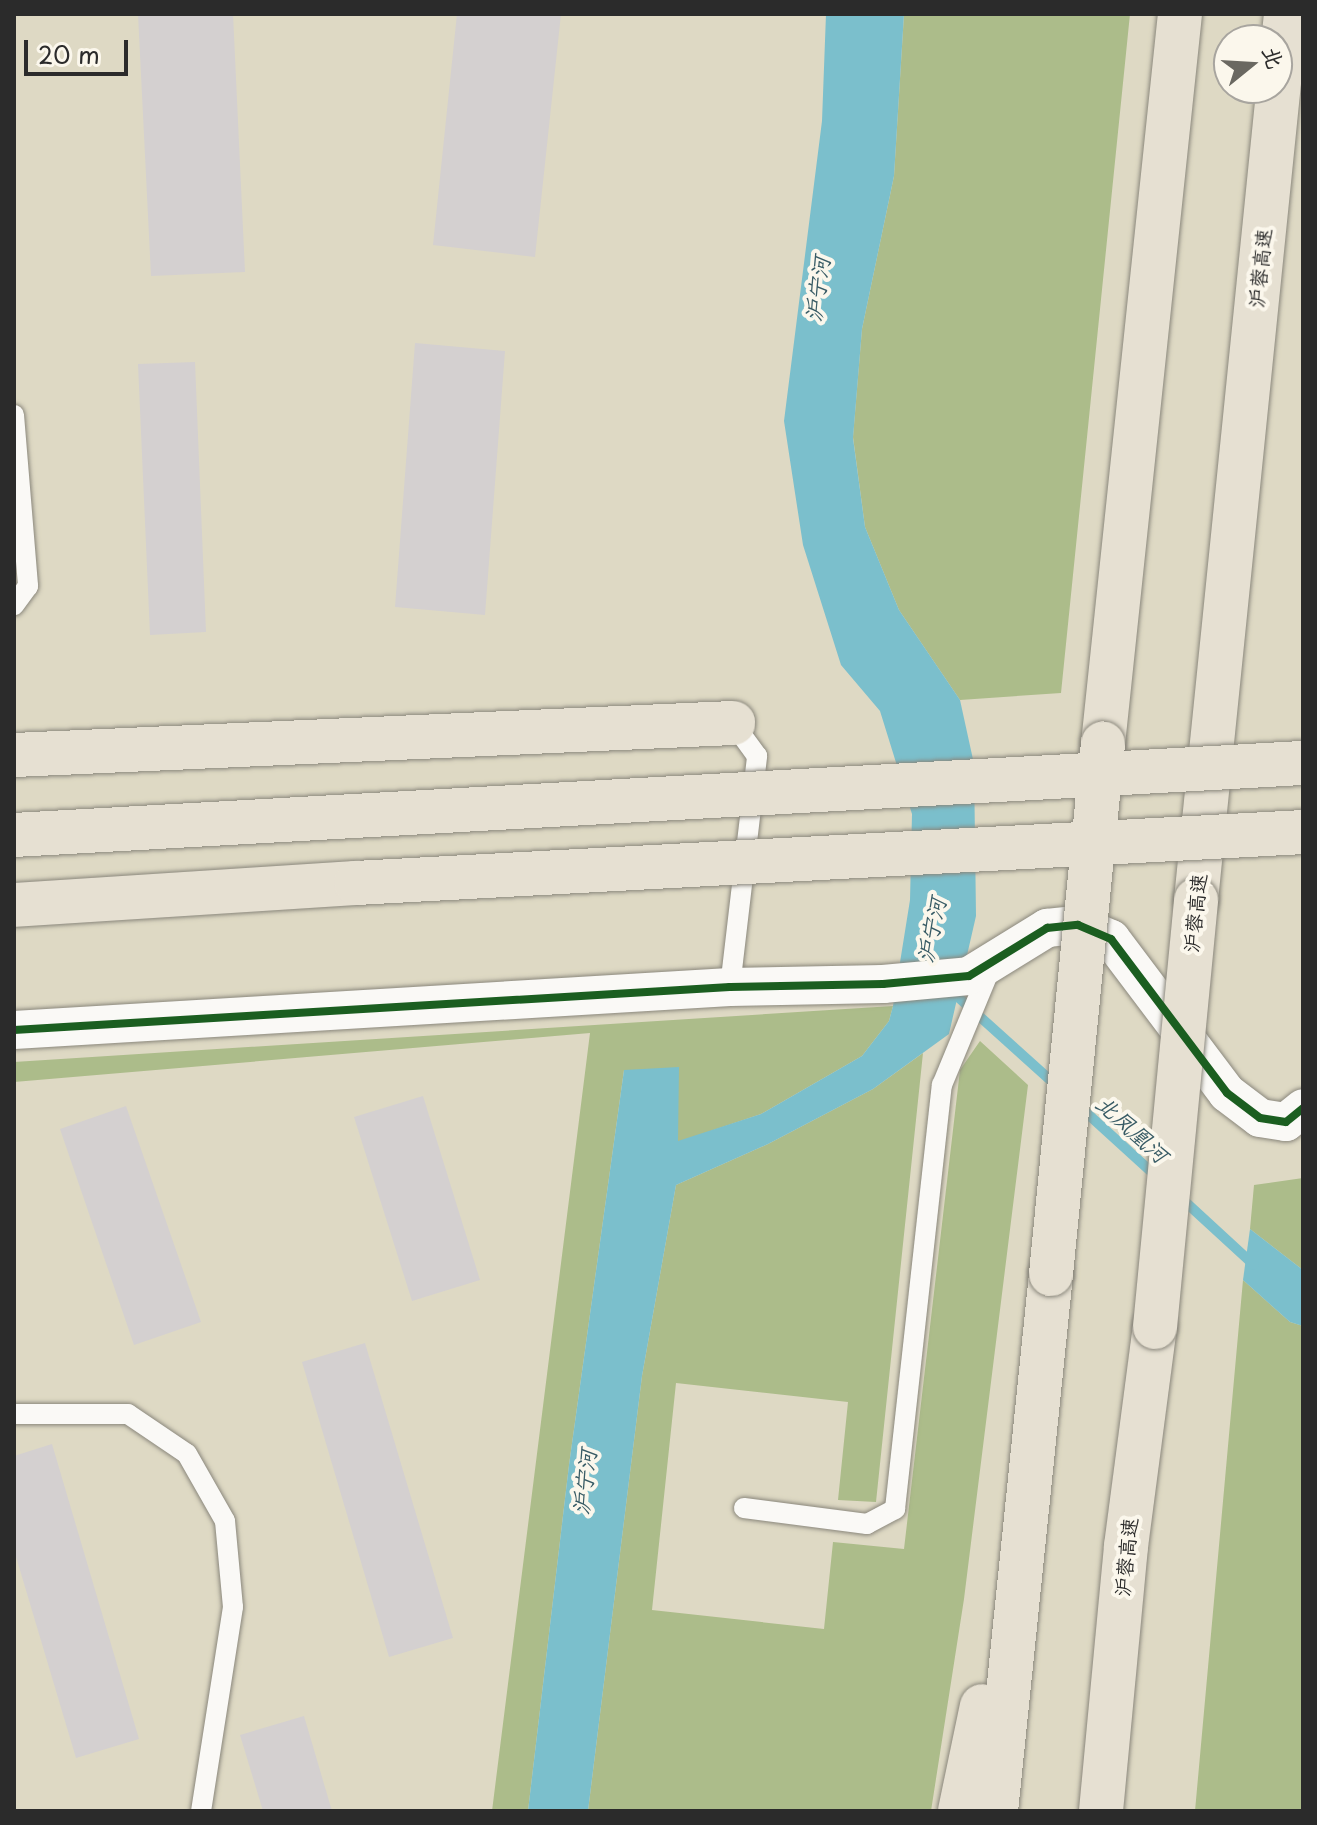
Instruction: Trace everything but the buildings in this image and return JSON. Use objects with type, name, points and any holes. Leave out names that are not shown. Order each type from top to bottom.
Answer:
[{"type":"main road","points":[[996,1811],[1180,14]]},
{"type":"main road","name":"沪蓉高速","points":[[1101,1811],[1126,1546],[1155,1327],[1286,14]]},
{"type":"main road","points":[[14,755],[733,723]]},
{"type":"main road","points":[[14,835],[1303,763]]},
{"type":"main road","points":[[14,905],[372,882],[1303,832]]},
{"type":"main road","points":[[960,1811],[1033,1461]]},
{"type":"street","points":[[14,1030],[730,987],[883,984],[981,974],[1047,928],[1078,925],[1111,939],[1227,1093],[1260,1118],[1286,1122],[1303,1108]]},
{"type":"lane","points":[[14,415],[28,586],[14,605]]},
{"type":"lane","points":[[730,987],[757,756],[733,723]]},
{"type":"lane","points":[[744,1508],[867,1524],[895,1509],[942,1085],[964,1033],[981,974]]},
{"type":"lane","points":[[14,1414],[128,1414],[187,1454],[225,1521],[233,1607],[201,1811]]},
{"type":"green space","points":[[904,14],[1130,14],[1061,693],[960,700],[899,610],[865,527],[853,437],[862,329],[894,176]]},
{"type":"green space","points":[[893,1006],[889,1021],[862,1056],[761,1114],[678,1142],[624,1070],[569,1465],[528,1811],[492,1811],[590,1033],[14,1082],[14,1062]]},
{"type":"green space","points":[[980,1041],[1028,1085],[964,1599],[931,1811],[588,1811],[642,1376],[676,1185],[768,1144],[873,1089],[923,1053],[876,1502],[838,1500],[848,1402],[676,1383],[652,1610],[824,1629],[833,1542],[904,1549],[960,1070]]},
{"type":"green space","points":[[1303,1178],[1303,1270],[1250,1229],[1254,1185]]},
{"type":"green space","points":[[1243,1280],[1290,1322],[1303,1326],[1303,1811],[1195,1811]]},
{"type":"water","name":"沪宁河","points":[[826,14],[904,14],[894,176],[862,329],[853,438],[865,527],[899,610],[960,700],[974,764],[976,916],[949,1034],[873,1089],[768,1144],[676,1185],[642,1376],[588,1811],[528,1811],[569,1465],[624,1070],[679,1067],[678,1141],[761,1114],[862,1056],[889,1021],[893,1006],[910,900],[912,814],[880,711],[841,665],[803,545],[784,421],[822,121]]},
{"type":"water","points":[[1250,1229],[1303,1270],[1303,1326],[1290,1322],[1243,1280]]},
{"type":"waterway","name":"北凤凰河","points":[[948,988],[1058,1087]]},
{"type":"waterway","name":"北凤凰河","points":[[1079,1106],[1156,1176]]},
{"type":"waterway","name":"北凤凰河","points":[[1180,1197],[1254,1265]]},
{"type":"cycle path","points":[[14,1030],[730,987],[883,984],[969,976],[1047,928],[1078,925],[1111,939],[1227,1093],[1260,1118],[1286,1122],[1303,1108]]}]
